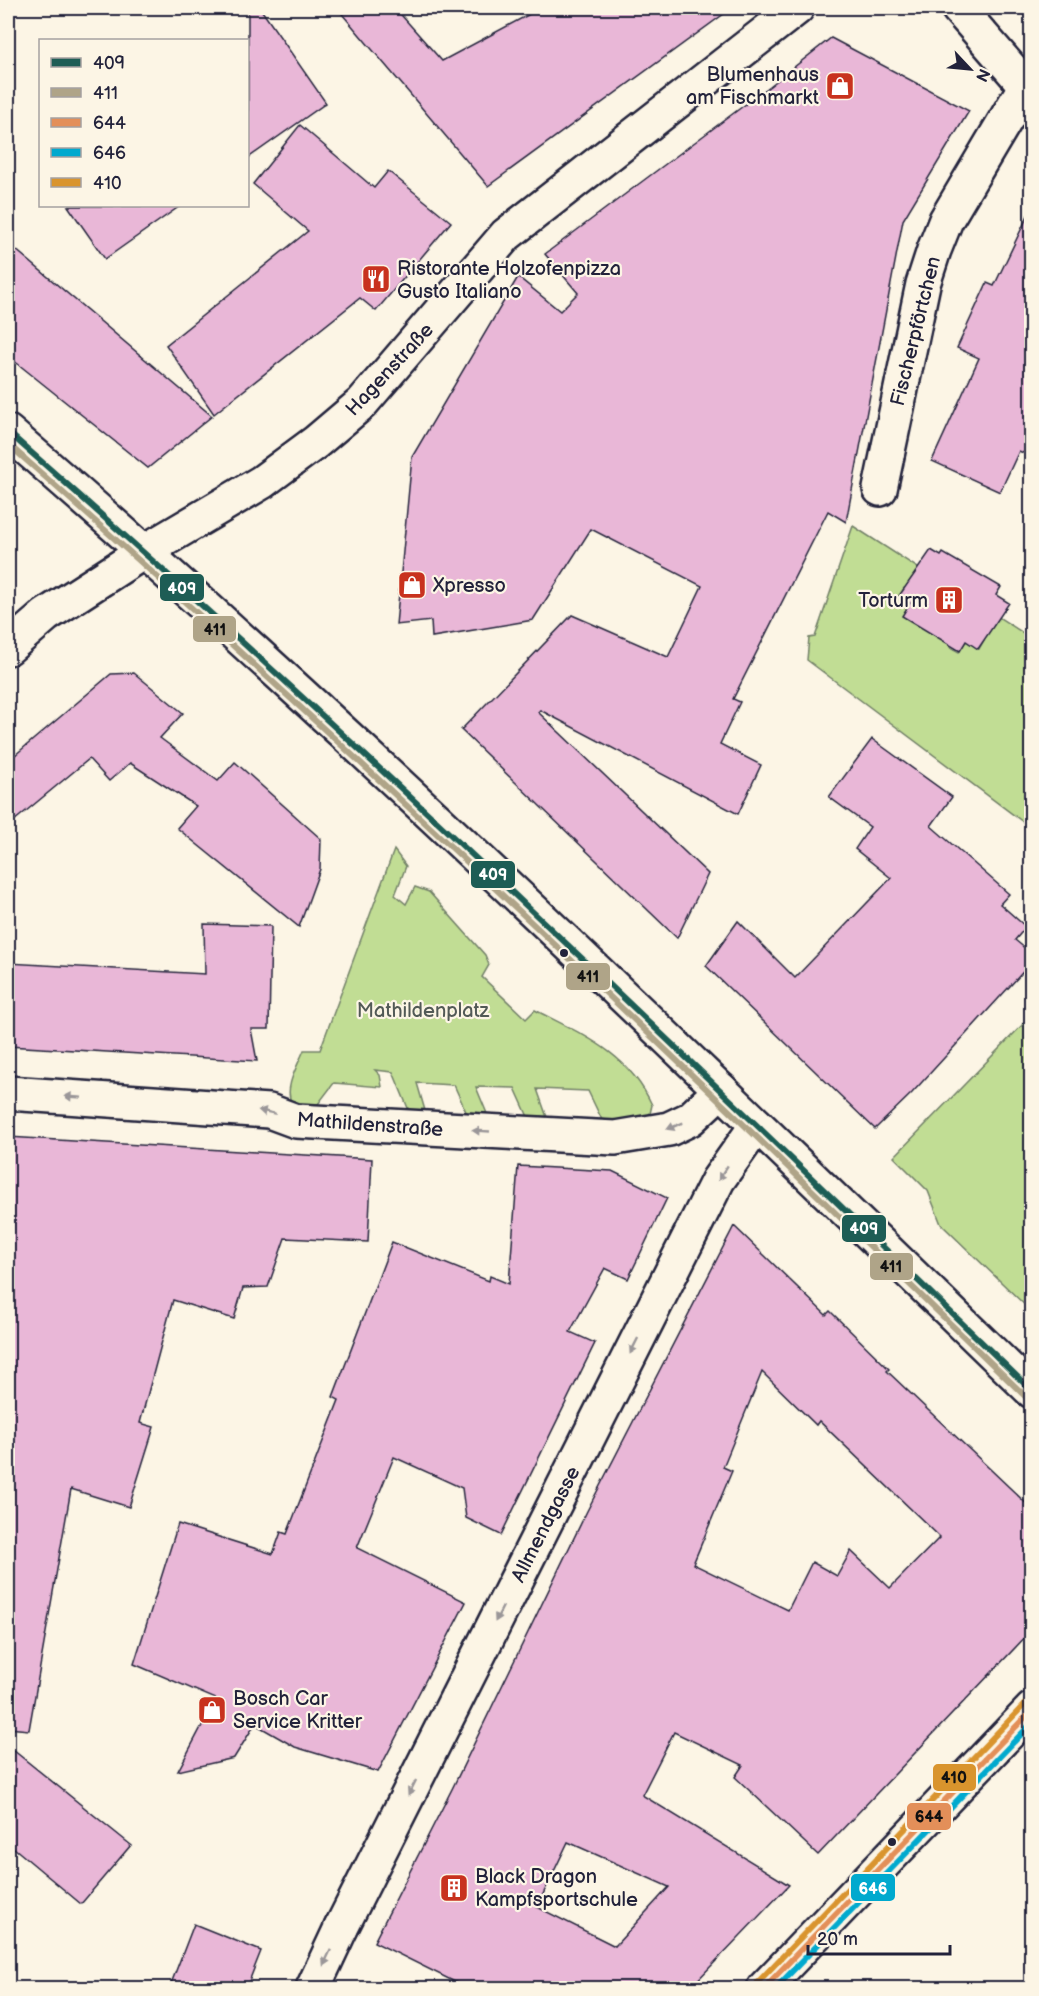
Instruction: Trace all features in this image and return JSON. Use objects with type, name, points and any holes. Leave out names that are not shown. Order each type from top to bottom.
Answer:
[{"type":"main road","name":"Hagenstraße","points":[[8,648],[46,615],[145,551],[262,482],[316,442],[362,403],[511,231],[797,8]]},
{"type":"main road","points":[[958,8],[1028,90]]},
{"type":"main road","name":"Fischerpförtchen","points":[[880,489],[923,284],[934,250],[951,211],[1028,90]]},
{"type":"main road","points":[[8,432],[145,551],[397,783],[721,1090],[1032,1391]]},
{"type":"main road","name":"Mathildenstraße","points":[[8,1093],[269,1111],[296,1121],[615,1138],[669,1129],[690,1119],[721,1090]]},
{"type":"main road","name":"Allmendgasse","points":[[313,1989],[341,1928],[718,1180],[757,1125]]},
{"type":"main road","points":[[764,1989],[1032,1709]]},
{"type":"green space","points":[[853,526],[932,577],[904,588],[899,596],[958,634],[950,647],[959,652],[966,641],[979,649],[984,640],[972,632],[986,609],[1031,638],[1031,828],[807,660],[809,638],[815,637]]},
{"type":"green space","name":"Mathildenplatz","points":[[394,850],[406,866],[395,895],[406,904],[415,887],[429,892],[485,955],[489,965],[482,977],[526,1019],[535,1010],[587,1037],[617,1058],[642,1087],[652,1105],[649,1118],[641,1121],[603,1122],[588,1091],[537,1089],[548,1120],[529,1119],[515,1088],[476,1087],[488,1116],[468,1116],[454,1085],[417,1083],[426,1114],[410,1113],[393,1072],[375,1070],[380,1075],[382,1087],[334,1083],[315,1108],[292,1103],[289,1091],[295,1070],[304,1050],[320,1050]]},
{"type":"green space","points":[[1031,1016],[1031,1311],[941,1224],[928,1191],[894,1157]]},
{"type":"building","points":[[248,8],[260,8],[326,103],[249,157],[249,39]]},
{"type":"building","points":[[337,8],[395,8],[442,61],[541,8],[732,8],[488,186]]},
{"type":"building","points":[[831,38],[969,111],[903,220],[846,522],[828,511],[733,699],[740,702],[720,744],[761,765],[738,814],[540,710],[538,712],[708,874],[677,938],[461,730],[572,615],[668,657],[702,586],[591,529],[533,620],[432,637],[431,621],[396,625],[412,457],[518,277],[560,311],[578,293],[545,254]]},
{"type":"building","points":[[300,125],[374,188],[388,171],[451,222],[376,311],[360,298],[214,414],[166,345],[308,231],[253,184]]},
{"type":"building","points":[[69,207],[179,207],[105,259]]},
{"type":"building","points":[[1032,207],[1032,457],[1019,451],[1000,492],[932,461],[979,358],[957,348],[987,283],[994,286]]},
{"type":"building","points":[[8,243],[212,416],[148,468],[8,356]]},
{"type":"building","name":"Torturm","points":[[931,550],[941,556],[943,553],[1001,587],[996,595],[1009,603],[978,649],[966,641],[960,651],[902,616],[910,603],[899,596]]},
{"type":"building","points":[[134,673],[183,713],[160,738],[218,781],[235,762],[321,839],[320,869],[299,927],[177,828],[196,806],[130,763],[109,781],[89,759],[8,826],[8,761],[111,674]]},
{"type":"building","points":[[872,739],[952,797],[931,826],[1009,894],[1000,904],[1026,927],[1015,940],[1032,954],[1032,962],[912,1093],[875,1129],[706,966],[738,921],[795,978],[891,878],[855,849],[870,827],[829,797]]},
{"type":"building","points":[[204,924],[271,926],[269,1029],[251,1029],[257,1061],[8,1046],[8,963],[205,974]]},
{"type":"building","points":[[8,1137],[372,1159],[368,1242],[285,1238],[268,1287],[243,1288],[234,1319],[173,1300],[140,1423],[154,1427],[129,1507],[71,1489],[29,1730],[8,1728]]},
{"type":"building","points":[[518,1166],[612,1171],[667,1198],[628,1279],[605,1268],[570,1332],[595,1343],[501,1535],[466,1518],[462,1488],[394,1457],[357,1548],[466,1602],[378,1772],[295,1747],[255,1724],[234,1758],[178,1771],[216,1699],[134,1664],[178,1524],[273,1554],[281,1532],[287,1534],[339,1400],[333,1397],[392,1242],[489,1281],[490,1276],[509,1284]]},
{"type":"building","points":[[734,1226],[826,1315],[830,1311],[889,1369],[887,1371],[1032,1509],[1032,1630],[818,1855],[735,1777],[743,1765],[674,1732],[642,1795],[789,1885],[689,1989],[469,1989],[374,1942],[452,1789],[587,1511]],"holes":[[[762,1372],[816,1425],[819,1421],[940,1537],[890,1588],[851,1551],[837,1576],[812,1562],[788,1610],[693,1564],[732,1471],[723,1467]],[[568,1842],[669,1887],[615,1946],[537,1907]]]},
{"type":"building","points":[[8,1746],[131,1845],[81,1904],[8,1843]]},
{"type":"building","points":[[194,1924],[261,1951],[246,1989],[169,1989]]},
{"type":"transit line","name":"409","points":[[8,432],[398,785],[780,1147],[1032,1391]]},
{"type":"transit line","name":"411","points":[[8,444],[267,677],[523,914],[1026,1397]]},
{"type":"transit line","name":"410","points":[[758,1982],[1026,1703]]},
{"type":"transit line","name":"644","points":[[764,1988],[1032,1710]]},
{"type":"transit line","name":"646","points":[[776,1988],[1032,1723]]},
{"type":"place","name":"Blumenhaus am Fischmarkt","points":[[840,86]]},
{"type":"place","name":"Ristorante Holzofenpizza Gusto Italiano","points":[[376,279]]},
{"type":"place","name":"Xpresso","points":[[412,585]]},
{"type":"place","name":"Torturm","points":[[949,600]]},
{"type":"place","name":"Bosch Car Service Kritter","points":[[212,1710]]},
{"type":"place","name":"Black Dragon Kampfsportschule","points":[[454,1888]]}]
